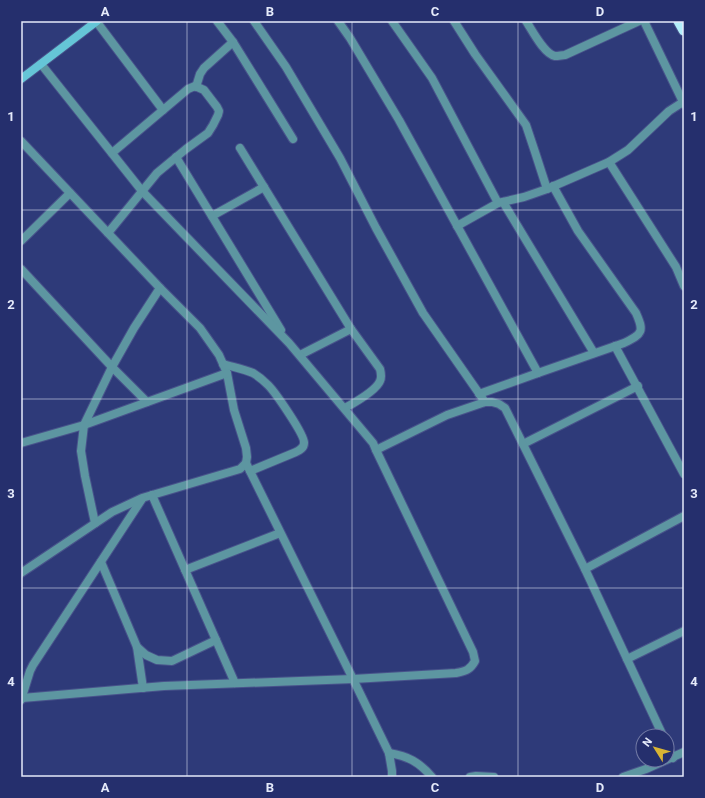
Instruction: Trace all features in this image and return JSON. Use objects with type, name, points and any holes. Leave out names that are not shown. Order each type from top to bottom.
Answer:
[{"type":"highway","points":[[680,21],[684,30]]},
{"type":"main road","points":[[21,79],[96,21]]},
{"type":"street","points":[[96,21],[163,110]]},
{"type":"street","points":[[217,21],[233,42],[293,139]]},
{"type":"street","points":[[254,21],[286,66],[340,158],[376,228],[423,313],[485,402]]},
{"type":"street","points":[[338,21],[350,38],[399,120],[538,373]]},
{"type":"street","points":[[392,21],[432,78],[501,203],[594,353]]},
{"type":"street","points":[[454,21],[475,54],[526,125],[535,152],[550,188],[578,231],[636,313],[641,323],[641,330],[638,335],[616,346],[480,394]]},
{"type":"street","points":[[526,21],[544,48],[551,54],[557,56],[565,55],[639,21]]},
{"type":"street","points":[[458,226],[501,203],[550,188],[609,162],[628,150],[668,111],[684,103],[644,21]]},
{"type":"street","points":[[196,87],[200,74],[204,68],[233,42]]},
{"type":"street","points":[[41,64],[142,191],[289,343],[374,443],[473,652],[475,661],[472,666],[465,671],[456,673],[353,679],[164,686],[21,699],[33,665],[142,498]]},
{"type":"street","points":[[108,233],[157,173],[208,132],[219,111],[204,90],[196,87],[188,89],[112,153]]},
{"type":"street","points":[[21,140],[160,288],[200,328],[220,355],[227,373],[234,410],[246,448],[247,457],[246,463],[240,469],[142,498],[112,512],[21,573]]},
{"type":"street","points":[[240,148],[351,329],[380,369],[381,380],[374,389],[345,408]]},
{"type":"street","points":[[176,157],[289,343]]},
{"type":"street","points":[[609,162],[676,267],[684,286]]},
{"type":"street","points":[[212,216],[264,187]]},
{"type":"street","points":[[21,241],[70,193]]},
{"type":"street","points":[[21,269],[112,367],[147,402]]},
{"type":"street","points":[[95,523],[81,451],[84,425],[112,367],[134,328],[160,288]]},
{"type":"street","points":[[300,355],[351,329]]},
{"type":"street","points":[[616,346],[684,474]]},
{"type":"street","points":[[223,364],[254,374],[268,384],[279,398],[304,439],[304,444],[301,449],[296,452],[250,471]]},
{"type":"street","points":[[21,443],[84,425],[227,373]]},
{"type":"street","points":[[523,444],[638,386]]},
{"type":"street","points":[[376,450],[446,416],[485,402],[499,404],[505,408],[585,569],[659,728]]},
{"type":"street","points":[[246,463],[389,753],[392,777]]},
{"type":"street","points":[[152,495],[235,683]]},
{"type":"street","points":[[585,569],[684,516]]},
{"type":"street","points":[[185,570],[280,532]]},
{"type":"street","points":[[101,562],[137,647],[143,688]]},
{"type":"street","points":[[627,659],[684,631]]},
{"type":"street","points":[[137,647],[146,655],[157,660],[172,661],[216,640]]},
{"type":"street","points":[[675,757],[684,752]]},
{"type":"street","points":[[389,753],[414,761],[426,769],[432,777]]},
{"type":"street","points":[[623,777],[648,768]]},
{"type":"street","points":[[470,777],[494,777]]}]
